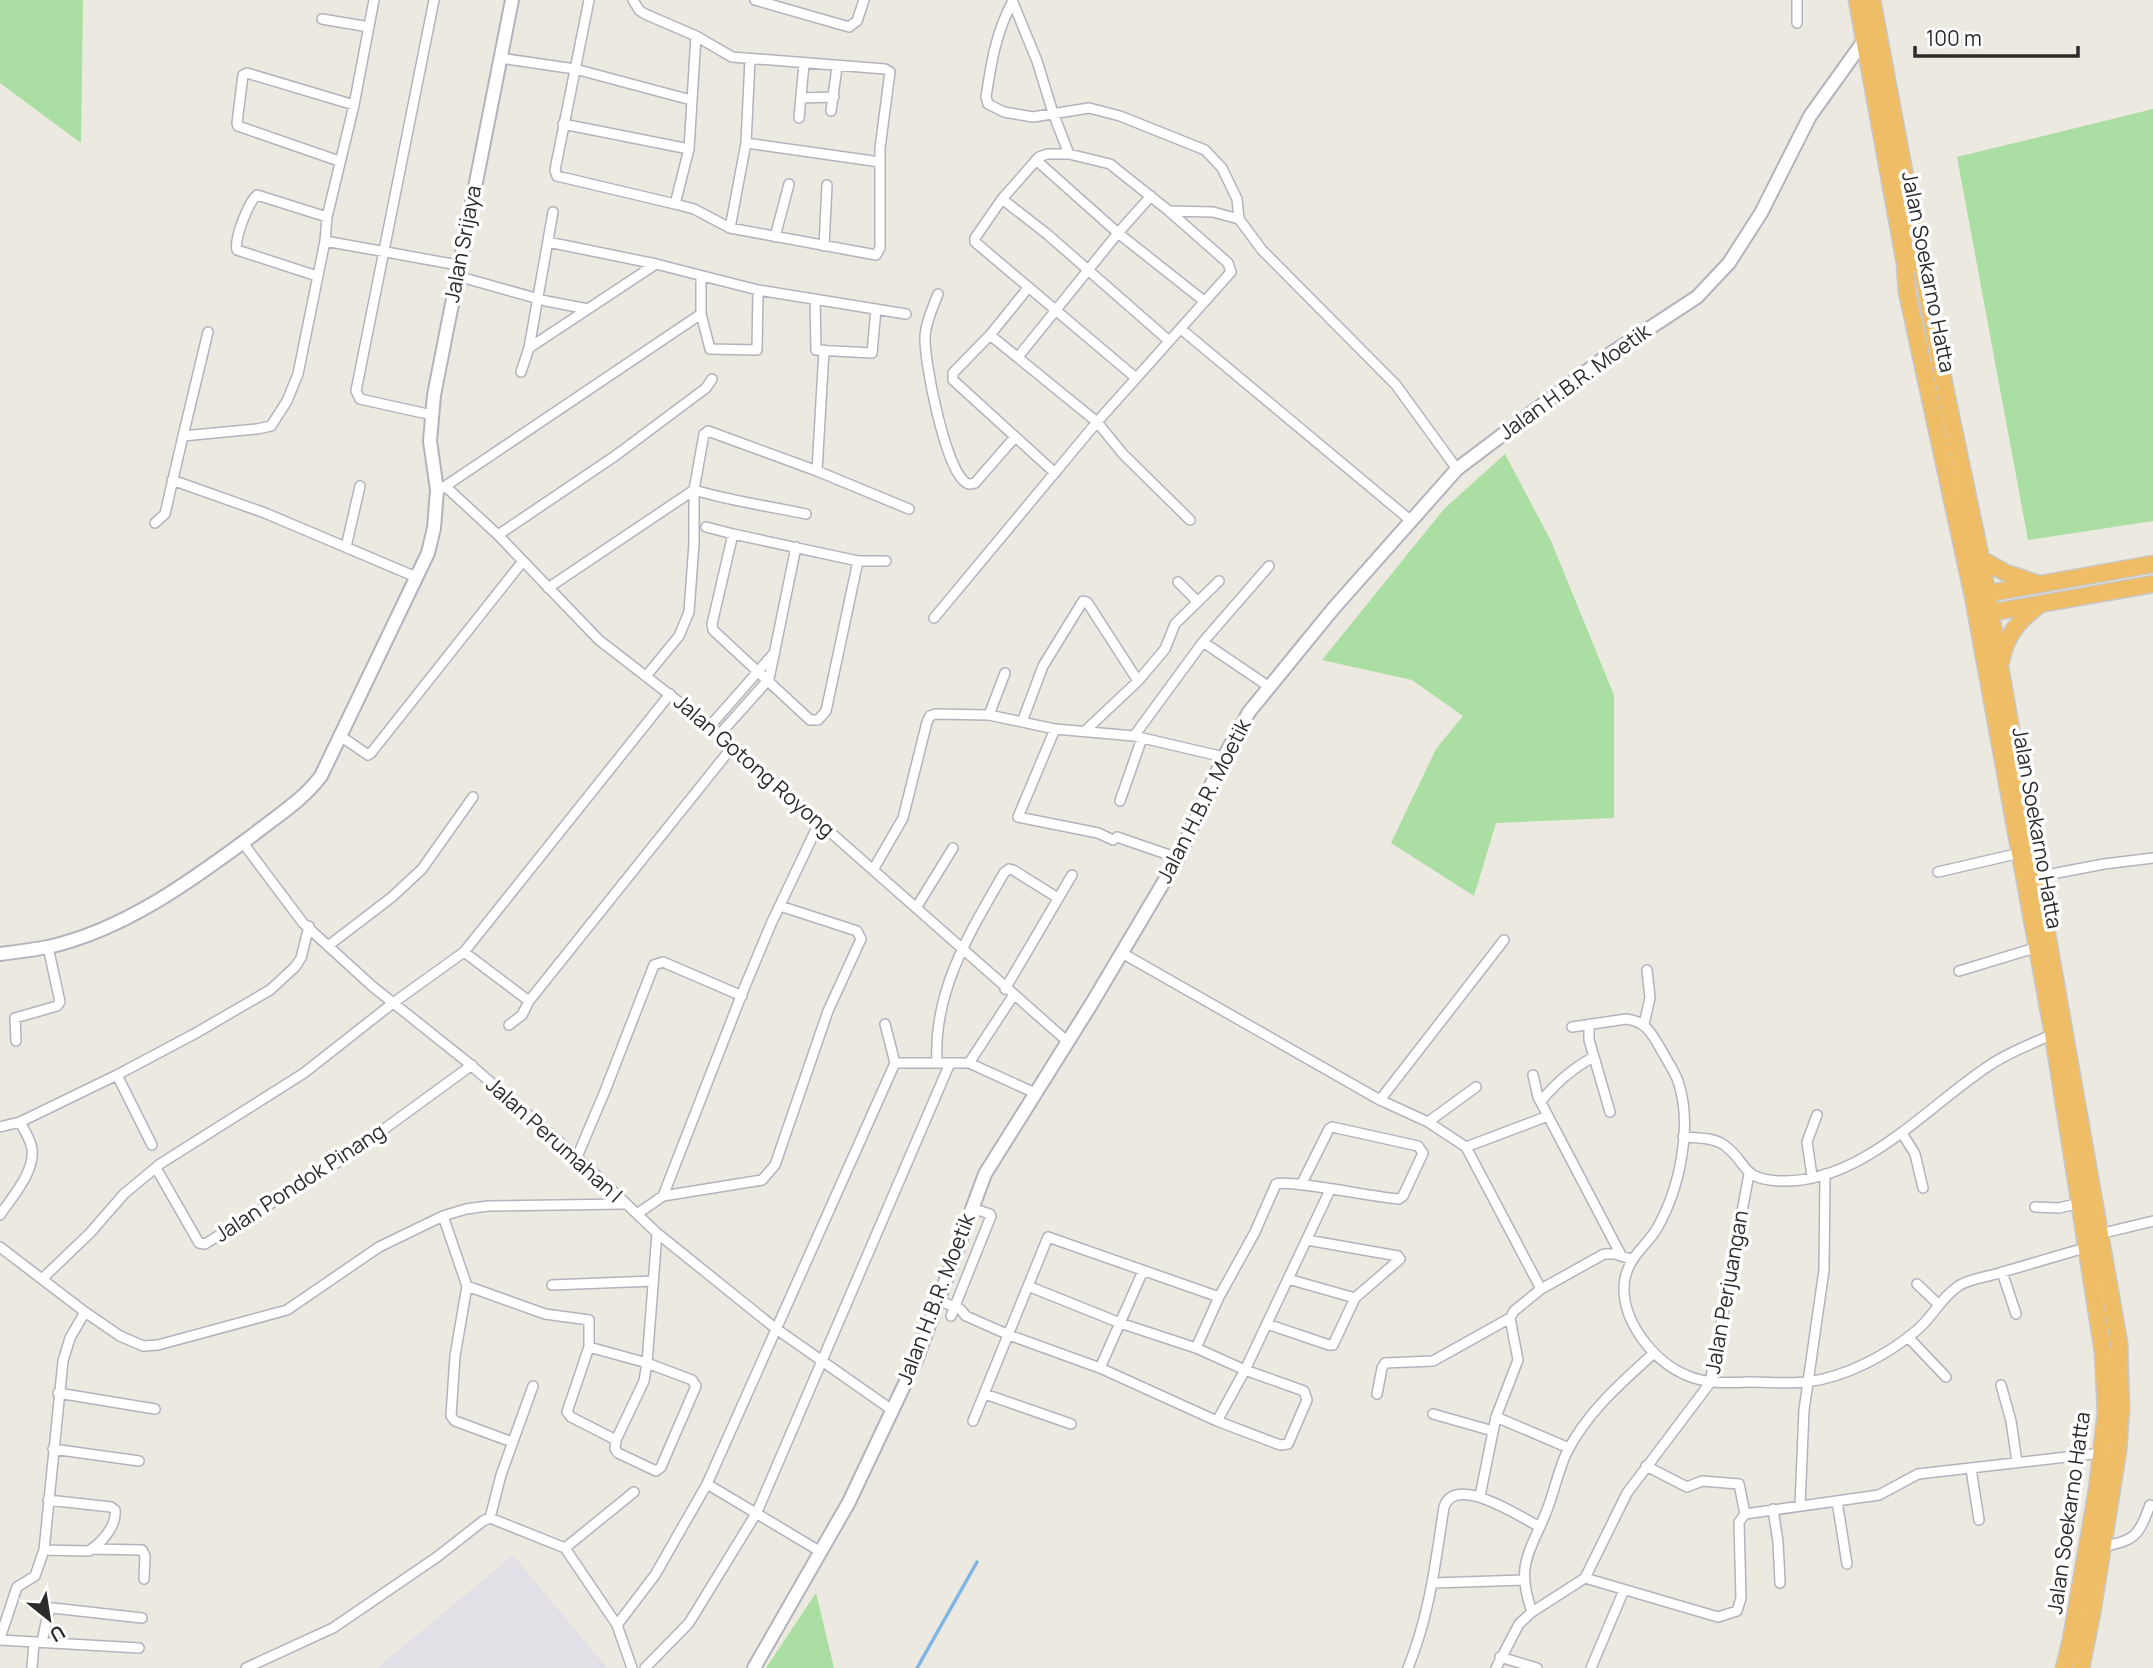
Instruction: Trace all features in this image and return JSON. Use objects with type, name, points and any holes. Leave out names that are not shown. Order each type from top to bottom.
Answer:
[{"type":"highway","name":"Jalan Soekarno Hatta","points":[[1870,1],[1863,42],[1905,263],[1907,292],[1984,614],[2020,853],[2088,1247],[2103,1363],[2106,1412],[2101,1453],[2076,1612],[2064,1668]]},
{"type":"highway","name":"Jalan Soekarno Hatta","points":[[1870,1],[1941,369],[1981,559],[1980,595]]},
{"type":"highway","points":[[1981,559],[2020,579],[2041,584]]},
{"type":"highway","points":[[1980,595],[2153,564]]},
{"type":"highway","points":[[1984,614],[2153,584]]},
{"type":"highway","points":[[2000,668],[2004,648],[2012,630],[2022,618],[2040,605]]},
{"type":"highway","name":"Jalan Soekarno Hatta","points":[[1984,614],[2000,668],[2119,1343],[2121,1409],[2118,1451],[2104,1546],[2081,1668]]},
{"type":"street","points":[[183,436],[271,426],[288,401],[298,374],[326,241],[327,217],[354,105],[374,0]]},
{"type":"street","points":[[432,415],[360,399],[357,395],[435,0]]},
{"type":"street","name":"Jalan Srijaya","points":[[0,954],[48,947],[120,922],[177,888],[243,842],[308,793],[321,776],[428,553],[435,528],[441,488],[430,441],[434,396],[512,0]]},
{"type":"street","points":[[589,0],[555,170],[559,178],[694,209],[730,228],[873,256],[878,253],[880,162],[890,72],[885,69],[732,57],[696,36],[645,14],[639,10],[634,0]]},
{"type":"street","points":[[755,0],[849,27],[857,22],[864,0]]},
{"type":"street","points":[[796,12],[800,0]]},
{"type":"street","points":[[1797,0],[1797,23]]},
{"type":"street","points":[[1012,1],[1003,19],[995,49],[986,100],[1004,112],[1020,117],[1079,108],[1100,110],[1205,150],[1222,168],[1235,192],[1239,219],[1283,274],[1322,309],[1396,385],[1457,469]]},
{"type":"street","points":[[1012,1],[1037,61],[1069,154]]},
{"type":"street","points":[[323,19],[369,27]]},
{"type":"street","points":[[675,204],[689,149],[696,36]]},
{"type":"street","name":"Jalan H.B.R. Moetik","points":[[754,1668],[849,1503],[938,1306],[971,1208],[993,1160],[1068,1042],[1178,858],[1224,757],[1249,712],[1268,686],[1410,520],[1457,469],[1607,356],[1697,297],[1721,272],[1761,213],[1810,116],[1863,42]]},
{"type":"street","points":[[500,58],[575,69],[691,100]]},
{"type":"street","points":[[730,228],[746,143],[750,60]]},
{"type":"street","points":[[799,118],[804,64]]},
{"type":"street","points":[[831,111],[837,66]]},
{"type":"street","points":[[339,161],[238,127],[243,75],[247,73],[354,105]]},
{"type":"street","points":[[801,98],[834,97]]},
{"type":"street","points":[[563,124],[689,149]]},
{"type":"street","points":[[746,143],[880,162]]},
{"type":"street","points":[[934,618],[1097,422],[1229,275],[1230,266],[1169,211],[1110,164],[1069,154],[1047,154],[1036,160],[1002,199],[975,238],[975,242],[1136,377]]},
{"type":"street","points":[[1036,160],[1118,233],[1204,301]]},
{"type":"street","points":[[775,237],[789,184]]},
{"type":"street","points":[[824,246],[827,185]]},
{"type":"street","points":[[317,276],[237,250],[235,244],[253,198],[257,195],[327,217]]},
{"type":"street","points":[[1018,357],[1151,196]]},
{"type":"street","points":[[1002,199],[1047,234],[1168,340]]},
{"type":"street","points":[[1169,211],[1213,212],[1239,219]]},
{"type":"street","points":[[521,372],[529,348],[553,212]]},
{"type":"street","points":[[326,241],[458,270],[566,306],[588,309]]},
{"type":"street","points":[[548,242],[656,264],[758,290],[906,314]]},
{"type":"street","points":[[529,348],[656,264]]},
{"type":"street","points":[[701,276],[701,314],[710,349],[758,350],[758,290]]},
{"type":"street","points":[[1028,288],[990,335],[953,373],[953,380],[1055,473]]},
{"type":"street","points":[[938,294],[925,331],[925,346],[933,395],[953,466],[964,482],[975,483],[1015,437]]},
{"type":"street","points":[[815,299],[816,350],[872,353],[876,309]]},
{"type":"street","points":[[441,488],[701,314]]},
{"type":"street","points":[[1181,329],[1410,520]]},
{"type":"street","points":[[156,523],[164,514],[208,332]]},
{"type":"street","points":[[990,335],[1097,422],[1123,454],[1190,520]]},
{"type":"street","points":[[817,471],[824,350]]},
{"type":"street","points":[[498,535],[615,456],[706,388],[712,379]]},
{"type":"street","points":[[647,675],[679,636],[689,612],[694,543],[694,490],[704,435],[711,430],[909,509]]},
{"type":"street","points":[[172,481],[265,513],[416,577]]},
{"type":"street","points":[[346,547],[360,486]]},
{"type":"street","name":"Jalan Gotong Royong","points":[[441,488],[498,535],[599,640],[720,734],[1068,1042]]},
{"type":"street","points":[[694,490],[728,500],[752,502],[806,514]]},
{"type":"street","points":[[548,588],[694,490]]},
{"type":"street","points":[[706,527],[858,561],[886,561]]},
{"type":"street","points":[[733,534],[712,627],[810,720],[818,720],[826,711],[858,561]]},
{"type":"street","points":[[720,734],[769,679],[796,547]]},
{"type":"street","points":[[340,735],[368,755],[372,753],[523,561]]},
{"type":"street","points":[[1121,801],[1138,737],[1203,642],[1269,566]]},
{"type":"street","points":[[1086,730],[1139,681],[1165,649],[1175,624],[1219,581]]},
{"type":"street","points":[[1178,582],[1198,602]]},
{"type":"street","points":[[1022,722],[1043,666],[1083,601],[1087,602],[1139,681]]},
{"type":"street","points":[[1203,642],[1268,686]]},
{"type":"street","points":[[710,726],[776,650]]},
{"type":"street","points":[[989,715],[1004,673]]},
{"type":"street","points":[[42,1279],[90,1233],[124,1194],[156,1167],[272,1096],[464,952],[670,694]]},
{"type":"street","points":[[873,870],[903,818],[930,716],[935,713],[989,715],[1055,729],[1138,737],[1224,757]]},
{"type":"street","points":[[1055,729],[1018,817],[1098,833],[1113,840],[1117,837],[1178,858]]},
{"type":"street","points":[[509,1025],[522,1015],[530,1000],[733,746]]},
{"type":"street","points":[[328,946],[392,897],[422,869],[473,797]]},
{"type":"street","points":[[663,1196],[780,905],[819,823]]},
{"type":"street","name":"Jalan Perumahan I","points":[[243,842],[303,923],[393,1003],[472,1065],[577,1157],[657,1233],[775,1328],[892,1410]]},
{"type":"street","points":[[915,908],[953,848]]},
{"type":"street","points":[[1938,872],[2020,853]]},
{"type":"street","points":[[2036,877],[2153,858]]},
{"type":"street","points":[[937,1062],[943,999],[961,949],[1004,873],[1009,869],[1058,898]]},
{"type":"street","points":[[1006,989],[1072,875]]},
{"type":"street","points":[[637,1214],[663,1196],[756,1182],[767,1176],[775,1165],[828,1011],[860,939],[857,931],[780,905]]},
{"type":"street","points":[[0,1126],[20,1122],[117,1075],[270,990],[287,976],[301,958],[309,926]]},
{"type":"street","points":[[1380,1100],[1504,940]]},
{"type":"street","points":[[16,1041],[15,1018],[60,1005],[48,947]]},
{"type":"street","points":[[1959,971],[2038,947]]},
{"type":"street","points":[[464,952],[530,1000]]},
{"type":"street","points":[[1122,953],[1380,1100],[1428,1122],[1466,1147],[1541,1289]]},
{"type":"street","points":[[577,1157],[654,965],[663,962],[742,996]]},
{"type":"street","points":[[1644,1024],[1650,998],[1647,970]]},
{"type":"street","points":[[969,1063],[1013,996]]},
{"type":"street","points":[[1377,1394],[1385,1363],[1433,1361],[1510,1318],[1521,1304],[1541,1289],[1604,1254],[1626,1257],[1654,1234],[1662,1219],[1677,1172],[1683,1137],[1677,1078],[1644,1024],[1626,1018],[1572,1027]]},
{"type":"street","points":[[617,1625],[644,1592],[707,1484],[895,1063],[885,1024]]},
{"type":"street","points":[[1589,1024],[1589,1040],[1610,1112]]},
{"type":"street","points":[[1683,1137],[1710,1140],[1724,1145],[1749,1174],[1777,1181],[1825,1174],[1862,1158],[1902,1133],[1992,1064],[2053,1034]]},
{"type":"street","points":[[1541,1101],[1558,1082],[1594,1057]]},
{"type":"street","points":[[895,1063],[969,1063],[1035,1093]]},
{"type":"street","points":[[645,1668],[689,1623],[757,1512],[950,1063]]},
{"type":"street","name":"Jalan Pondok Pinang","points":[[156,1167],[199,1243],[205,1244],[343,1158],[472,1065]]},
{"type":"street","points":[[117,1075],[152,1145]]},
{"type":"street","points":[[1533,1075],[1548,1116],[1626,1257],[1628,1308],[1637,1330],[1654,1353],[1684,1374],[1710,1383],[1807,1382],[1864,1364],[1908,1337],[1925,1322],[1938,1304],[1962,1284],[2088,1247]]},
{"type":"street","points":[[1428,1122],[1476,1087]]},
{"type":"street","points":[[1812,1176],[1807,1142],[1817,1115]]},
{"type":"street","points":[[1466,1147],[1548,1116]]},
{"type":"street","points":[[0,1215],[19,1188],[32,1150],[20,1122]]},
{"type":"street","points":[[1196,1348],[1219,1297],[1255,1232],[1275,1185],[1282,1182],[1330,1190],[1399,1199],[1403,1196],[1423,1153],[1418,1146],[1338,1126],[1332,1127],[1301,1185]]},
{"type":"street","points":[[1902,1133],[1915,1154],[1923,1188]]},
{"type":"street","name":"Jalan Perjuangan","points":[[1496,1668],[1516,1627],[1532,1612],[1584,1578],[1627,1493],[1710,1383],[1749,1174]]},
{"type":"street","points":[[1800,1505],[1807,1382],[1824,1270],[1825,1174]]},
{"type":"street","points":[[1217,1421],[1245,1370],[1330,1190]]},
{"type":"street","points":[[2035,1207],[2059,1208],[2080,1203]]},
{"type":"street","points":[[0,1247],[120,1336],[143,1346],[159,1345],[272,1316],[303,1301],[379,1247],[443,1216],[466,1209],[488,1206],[624,1204]]},
{"type":"street","points":[[953,1311],[991,1216],[971,1208]]},
{"type":"street","points":[[443,1216],[467,1286],[455,1356],[451,1416],[455,1421],[512,1442]]},
{"type":"street","points":[[2099,1234],[2153,1222]]},
{"type":"street","points":[[589,1348],[646,1363],[692,1380],[696,1384],[658,1470],[654,1471],[615,1449],[616,1440],[643,1381],[646,1363],[657,1233]]},
{"type":"street","points":[[973,1421],[1049,1236],[1219,1297]]},
{"type":"street","points":[[1266,1324],[1331,1345],[1336,1342],[1355,1298],[1399,1261],[1399,1257],[1307,1240]]},
{"type":"street","points":[[1100,1368],[1143,1271]]},
{"type":"street","points":[[2002,1272],[2016,1314]]},
{"type":"street","points":[[1288,1279],[1355,1298]]},
{"type":"street","points":[[552,1285],[653,1281]]},
{"type":"street","points":[[1917,1284],[1938,1304]]},
{"type":"street","points":[[467,1286],[545,1314],[589,1320],[589,1348],[567,1412],[571,1417],[616,1440]]},
{"type":"street","points":[[938,1306],[1100,1368],[1217,1421],[1280,1445],[1288,1444],[1307,1400],[1302,1390],[1028,1286]]},
{"type":"street","points":[[85,1312],[66,1350],[58,1392],[44,1550],[36,1576],[18,1586],[0,1639],[139,1648]]},
{"type":"street","points":[[1479,1496],[1496,1417],[1518,1360],[1510,1318]]},
{"type":"street","points":[[1908,1337],[1946,1377]]},
{"type":"street","points":[[1532,1612],[1524,1580],[1526,1558],[1569,1448],[1601,1404],[1654,1353]]},
{"type":"street","points":[[2001,1385],[2011,1421],[2017,1462]]},
{"type":"street","points":[[490,1518],[494,1496],[533,1386]]},
{"type":"street","points":[[58,1392],[155,1409]]},
{"type":"street","points":[[985,1394],[1072,1423]]},
{"type":"street","points":[[1433,1415],[1493,1431]]},
{"type":"street","points":[[1496,1417],[1569,1448]]},
{"type":"street","points":[[53,1449],[138,1461]]},
{"type":"street","points":[[1584,1578],[1718,1616],[1734,1613],[1741,1598],[1739,1522],[1745,1514],[1884,1494],[1918,1474],[2101,1453]]},
{"type":"street","points":[[1646,1466],[1687,1487],[1702,1482],[1739,1484],[1745,1514]]},
{"type":"street","points":[[1971,1469],[1979,1520]]},
{"type":"street","points":[[707,1484],[821,1552]]},
{"type":"street","points":[[565,1548],[634,1492]]},
{"type":"street","points":[[1408,1668],[1425,1621],[1434,1583],[1446,1502],[1458,1493],[1479,1496],[1540,1527]]},
{"type":"street","points":[[48,1500],[91,1504],[115,1510],[111,1528],[92,1549]]},
{"type":"street","points":[[1837,1501],[1847,1564]]},
{"type":"street","points":[[2104,1546],[2127,1541],[2139,1532],[2150,1505]]},
{"type":"street","points":[[1773,1508],[1780,1583]]},
{"type":"street","points":[[246,1668],[333,1628],[490,1518],[565,1548],[617,1625],[632,1668]]},
{"type":"street","points":[[44,1550],[142,1550],[145,1556],[144,1579]]},
{"type":"street","points":[[1434,1583],[1524,1580]]},
{"type":"street","points":[[1591,1668],[1624,1590]]},
{"type":"street","points":[[33,1668],[38,1642],[48,1613],[53,1608],[142,1618]]},
{"type":"street","points":[[1500,1657],[1537,1668]]},
{"type":"shaded area","points":[[513,1555],[607,1668],[377,1668],[484,1579]]},
{"type":"green space","points":[[0,0],[83,0],[81,143],[0,83]]},
{"type":"green space","points":[[2153,109],[2153,521],[2028,540],[1957,157]]},
{"type":"green space","points":[[1505,454],[1551,541],[1614,695],[1614,818],[1496,823],[1474,896],[1391,843],[1436,749],[1463,716],[1412,680],[1322,660],[1444,509]]},
{"type":"green space","points":[[816,1593],[834,1668],[766,1668]]},
{"type":"waterway","points":[[917,1668],[977,1562]]}]
